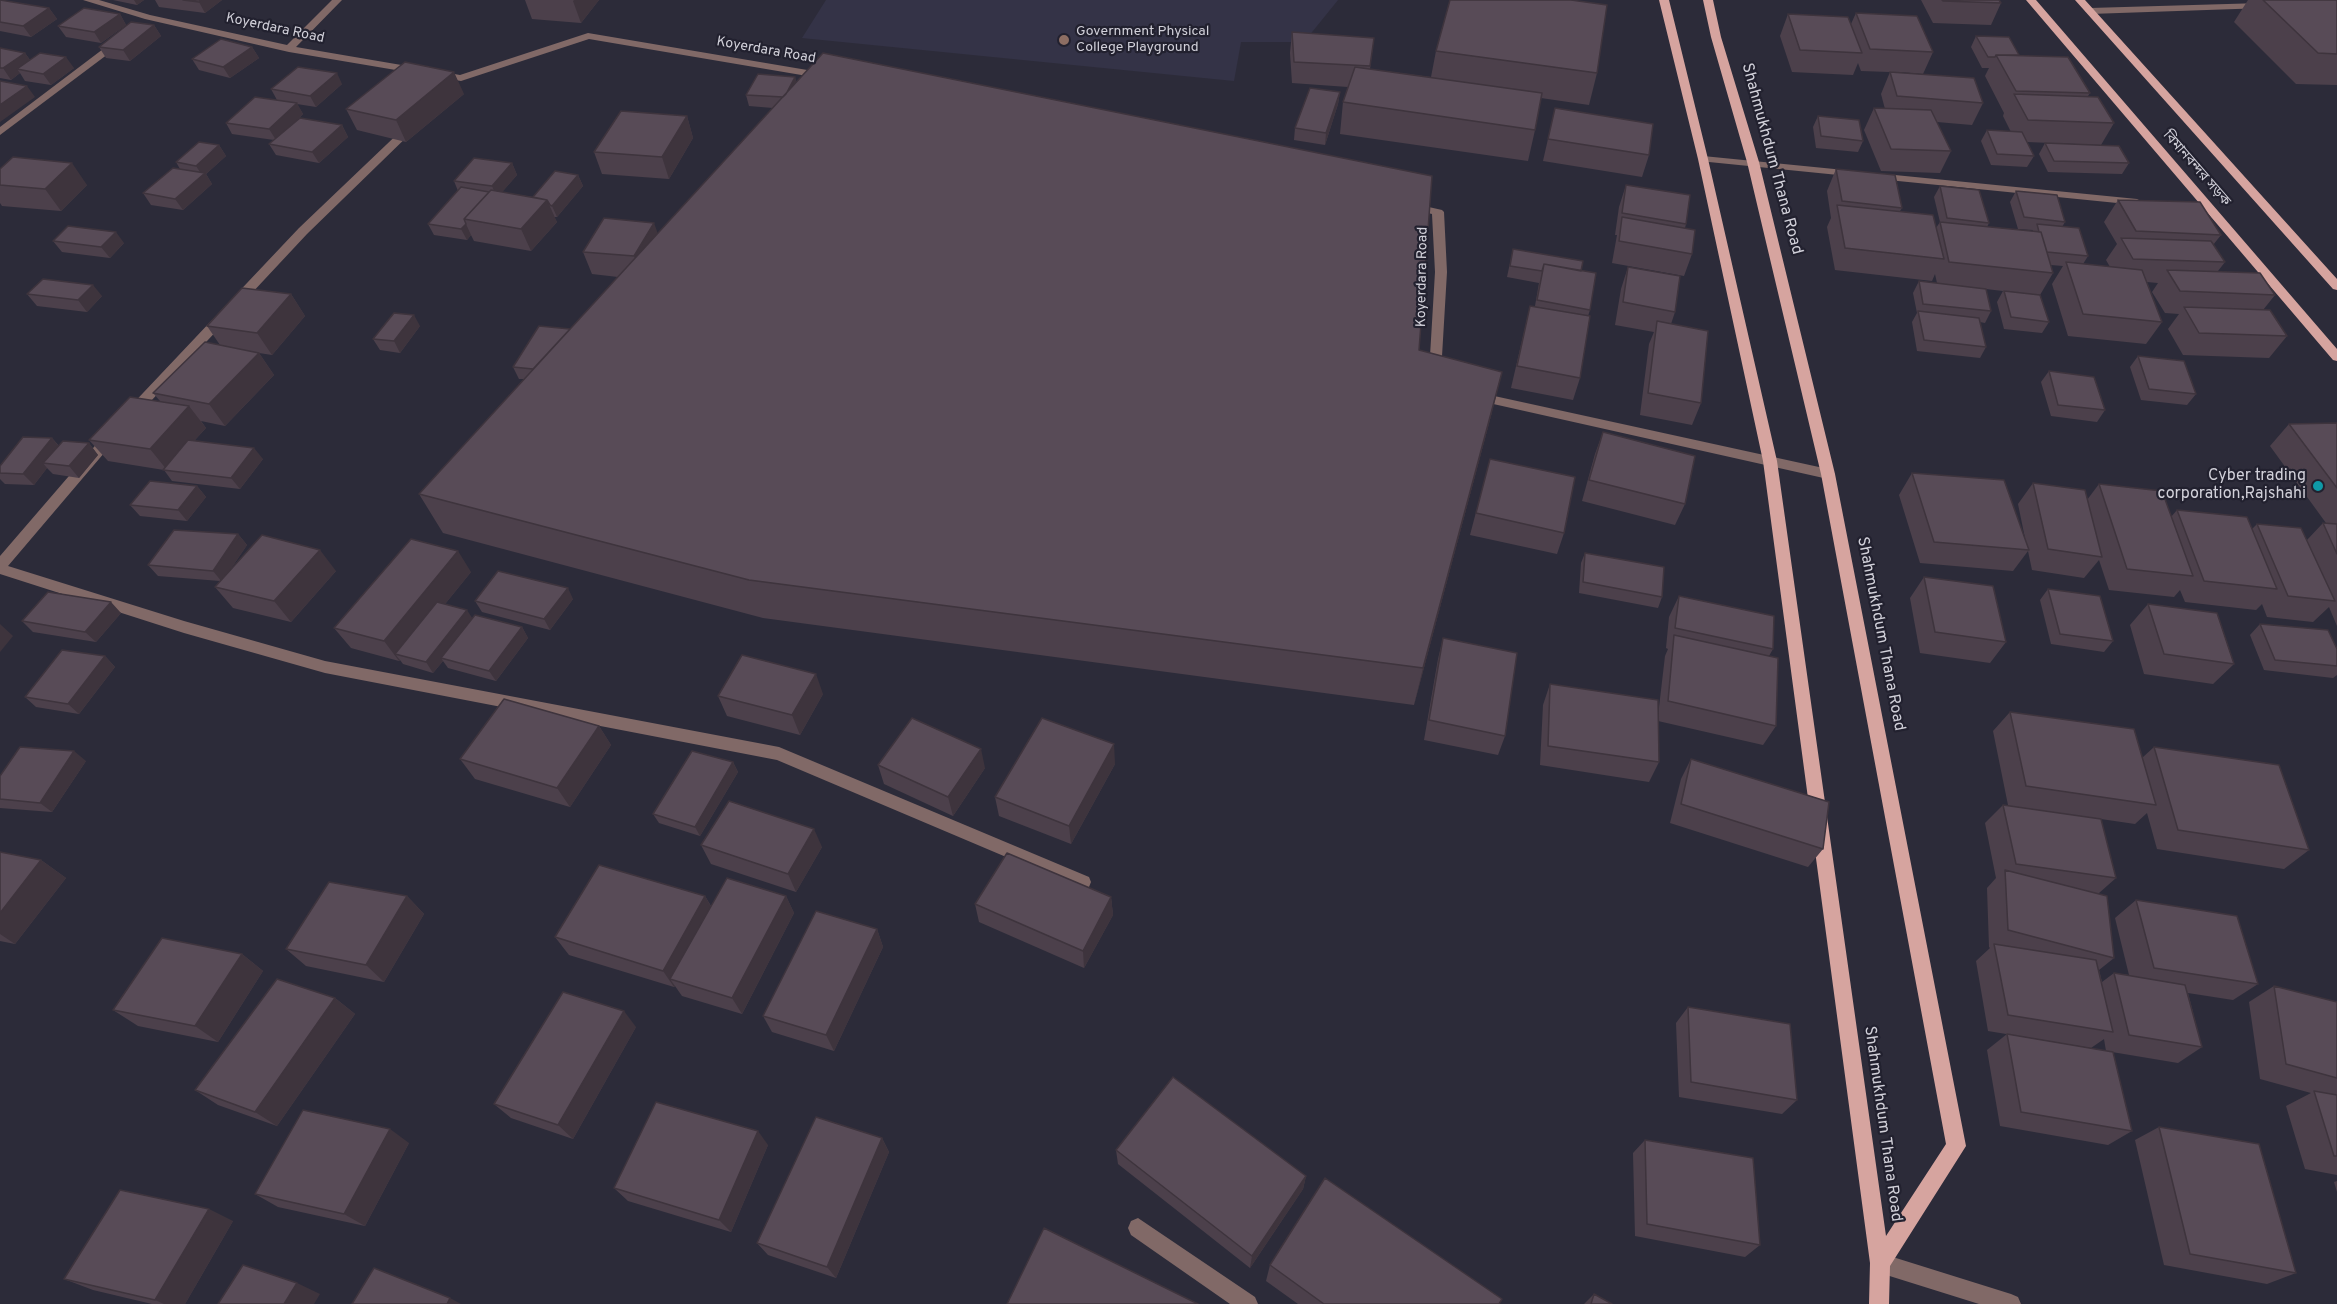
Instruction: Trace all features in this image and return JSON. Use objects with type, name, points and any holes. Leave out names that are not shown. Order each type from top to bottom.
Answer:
[{"type":"main road","name":"Shahmukhdum Thana Road","points":[[1664,0],[1703,159],[1770,461],[1880,1263],[1879,1304]]},
{"type":"main road","name":"Shahmukhdum Thana Road","points":[[1708,0],[1716,37],[1753,162],[1828,474],[1956,1146],[1880,1263]]},
{"type":"main road","name":"বিমানবন্দর সড়ক","points":[[2031,0],[2337,357]]},
{"type":"main road","name":"বিমানবন্দর সড়ক","points":[[2080,0],[2337,286]]},
{"type":"street","name":"Koyerdara Road","points":[[88,0],[118,8],[145,20],[457,82],[588,36],[832,77]]},
{"type":"street","points":[[118,8],[129,0]]},
{"type":"street","points":[[289,49],[337,0]]},
{"type":"street","points":[[2090,11],[2278,6]]},
{"type":"street","points":[[0,132],[126,36]]},
{"type":"street","points":[[420,118],[303,231],[120,425],[0,567],[174,623],[325,667],[779,754],[1083,882]]},
{"type":"street","points":[[1703,159],[1753,162],[2153,203]]},
{"type":"street","name":"Koyerdara Road","points":[[1403,204],[1438,212],[1441,272],[1434,386]]},
{"type":"street","points":[[2188,207],[2211,209]]},
{"type":"street","points":[[1469,394],[1828,474]]},
{"type":"street","points":[[1138,1228],[1248,1304]]},
{"type":"street","points":[[1880,1263],[2012,1304]]},
{"type":"shaded area","name":"Government Physical College Playground","points":[[826,0],[1338,0],[1304,42],[1241,42],[1234,81],[802,38]]},
{"type":"building","points":[[0,0],[49,8],[23,26],[0,22]]},
{"type":"building","points":[[1450,0],[1571,0],[1607,5],[1597,73],[1436,51]]},
{"type":"building","points":[[1999,0],[2001,3],[1943,1]]},
{"type":"building","points":[[2263,0],[2337,0],[2337,54],[2318,53]]},
{"type":"building","points":[[84,8],[120,14],[94,32],[58,26]]},
{"type":"building","points":[[1856,13],[1917,16],[1933,52],[1870,49]]},
{"type":"building","points":[[1788,14],[1848,17],[1862,53],[1800,50]]},
{"type":"building","points":[[131,22],[154,25],[123,50],[99,47]]},
{"type":"building","points":[[1292,32],[1374,38],[1370,66],[1294,62]]},
{"type":"building","points":[[1976,36],[2009,37],[2019,55],[1988,57]]},
{"type":"building","points":[[221,39],[252,47],[223,67],[192,59]]},
{"type":"building","points":[[0,48],[25,53],[0,68]]},
{"type":"building","points":[[40,53],[66,57],[43,74],[17,69]]},
{"type":"building","points":[[823,53],[1432,176],[1419,350],[1502,372],[1423,668],[749,580],[419,494]]},
{"type":"building","points":[[1996,55],[2068,57],[2090,93],[2016,91]]},
{"type":"building","points":[[405,62],[454,72],[396,120],[346,109]]},
{"type":"building","points":[[298,67],[337,73],[310,96],[271,89]]},
{"type":"building","points":[[1355,67],[1542,93],[1535,130],[1343,102]]},
{"type":"building","points":[[1890,72],[1974,78],[1983,103],[1897,96]]},
{"type":"building","points":[[758,74],[795,77],[783,97],[746,95]]},
{"type":"building","points":[[0,81],[27,86],[0,105]]},
{"type":"building","points":[[1310,88],[1340,92],[1326,133],[1295,128]]},
{"type":"building","points":[[2014,94],[2098,97],[2114,123],[2028,120]]},
{"type":"building","points":[[255,97],[297,103],[269,129],[226,123]]},
{"type":"building","points":[[1555,108],[1653,124],[1649,155],[1548,139]]},
{"type":"building","points":[[1874,108],[1931,110],[1951,151],[1891,149]]},
{"type":"building","points":[[621,111],[687,116],[662,157],[594,152]]},
{"type":"building","points":[[1818,116],[1859,120],[1863,141],[1821,136]]},
{"type":"building","points":[[300,118],[342,125],[312,152],[269,144]]},
{"type":"building","points":[[1987,130],[2022,132],[2034,156],[1997,154]]},
{"type":"building","points":[[199,142],[219,145],[196,166],[176,162]]},
{"type":"building","points":[[2045,143],[2119,146],[2129,163],[2054,161]]},
{"type":"building","points":[[13,157],[72,163],[45,189],[0,185],[0,169]]},
{"type":"building","points":[[474,158],[512,163],[492,186],[454,181]]},
{"type":"building","points":[[173,168],[205,173],[175,199],[143,193]]},
{"type":"building","points":[[1836,169],[1895,175],[1902,208],[1842,201]]},
{"type":"building","points":[[555,171],[578,175],[552,206],[547,200],[533,197]]},
{"type":"building","points":[[1626,185],[1690,195],[1686,224],[1622,213]]},
{"type":"building","points":[[1940,186],[1979,190],[1989,223],[1947,218]]},
{"type":"building","points":[[461,187],[489,192],[464,219],[466,224],[461,229],[428,224]]},
{"type":"building","points":[[491,190],[547,200],[521,229],[464,219]]},
{"type":"building","points":[[2016,191],[2057,195],[2065,222],[2024,217]]},
{"type":"building","points":[[2118,200],[2200,202],[2221,235],[2136,231]]},
{"type":"building","points":[[1837,205],[1933,215],[1944,259],[1845,248]]},
{"type":"building","points":[[1622,217],[1695,230],[1692,254],[1619,241]]},
{"type":"building","points":[[604,218],[654,223],[634,256],[583,252]]},
{"type":"building","points":[[1940,222],[2041,232],[2053,273],[1949,262]]},
{"type":"building","points":[[2037,224],[2079,228],[2088,256],[2047,252]]},
{"type":"building","points":[[68,226],[116,232],[101,247],[53,241]]},
{"type":"building","points":[[2121,238],[2211,241],[2225,262],[2133,259]]},
{"type":"building","points":[[1513,249],[1583,261],[1581,271],[1544,264],[1542,271],[1510,266]]},
{"type":"building","points":[[2066,262],[2142,270],[2162,322],[2083,314]]},
{"type":"building","points":[[1544,264],[1596,273],[1590,310],[1537,300]]},
{"type":"building","points":[[1628,267],[1680,276],[1675,312],[1623,302]]},
{"type":"building","points":[[2167,270],[2260,273],[2275,295],[2180,291]]},
{"type":"building","points":[[43,279],[93,285],[78,300],[27,294]]},
{"type":"building","points":[[1919,281],[1986,289],[1991,311],[1923,304]]},
{"type":"building","points":[[242,288],[291,294],[257,333],[207,326]]},
{"type":"building","points":[[2004,291],[2040,295],[2049,322],[2011,317]]},
{"type":"building","points":[[1530,306],[1590,316],[1580,378],[1517,366]]},
{"type":"building","points":[[2184,307],[2270,310],[2287,336],[2199,333]]},
{"type":"building","points":[[1918,311],[1979,318],[1986,347],[1924,340]]},
{"type":"building","points":[[394,313],[414,315],[394,341],[373,339]]},
{"type":"building","points":[[1657,321],[1708,331],[1701,403],[1648,393]]},
{"type":"building","points":[[539,326],[570,329],[533,369],[513,367]]},
{"type":"building","points":[[205,342],[259,353],[209,404],[153,393]]},
{"type":"building","points":[[2138,356],[2184,361],[2196,394],[2149,389]]},
{"type":"building","points":[[2049,371],[2094,377],[2105,410],[2058,405]]},
{"type":"building","points":[[130,397],[189,406],[150,449],[89,440]]},
{"type":"building","points":[[2337,423],[2337,488],[2289,424]]},
{"type":"building","points":[[1603,432],[1695,456],[1685,504],[1589,480]]},
{"type":"building","points":[[23,437],[52,438],[23,474],[0,473],[0,466]]},
{"type":"building","points":[[188,440],[254,448],[231,478],[163,470]]},
{"type":"building","points":[[63,441],[89,443],[69,466],[43,463]]},
{"type":"building","points":[[1490,459],[1575,477],[1564,533],[1476,513]]},
{"type":"building","points":[[1912,473],[2004,480],[2029,550],[1934,542]]},
{"type":"building","points":[[150,481],[197,486],[178,510],[130,505]]},
{"type":"building","points":[[2033,483],[2085,490],[2102,557],[2048,549]]},
{"type":"building","points":[[2099,484],[2162,491],[2193,576],[2127,569]]},
{"type":"building","points":[[2177,510],[2247,517],[2277,589],[2204,581]]},
{"type":"building","points":[[2323,523],[2337,524],[2337,554]]},
{"type":"building","points":[[2257,524],[2301,528],[2335,601],[2288,596]]},
{"type":"building","points":[[174,530],[238,534],[213,571],[148,565]]},
{"type":"building","points":[[262,535],[320,550],[274,601],[215,587]]},
{"type":"building","points":[[411,539],[458,551],[384,641],[334,628]]},
{"type":"building","points":[[1585,553],[1664,567],[1662,597],[1583,582]]},
{"type":"building","points":[[498,571],[568,588],[544,619],[475,601]]},
{"type":"building","points":[[1924,577],[1993,586],[2006,642],[1935,632]]},
{"type":"building","points":[[2048,589],[2100,596],[2113,641],[2060,634]]},
{"type":"building","points":[[48,592],[111,602],[85,632],[22,621]]},
{"type":"building","points":[[1679,596],[1774,616],[1773,649],[1675,628]]},
{"type":"building","points":[[437,602],[467,610],[426,662],[395,654]]},
{"type":"building","points":[[2148,604],[2217,613],[2234,664],[2164,654]]},
{"type":"building","points":[[475,615],[522,627],[489,671],[441,658]]},
{"type":"building","points":[[2260,624],[2328,630],[2337,649],[2337,666],[2275,660]]},
{"type":"building","points":[[1674,635],[1778,658],[1776,726],[1668,701]]},
{"type":"building","points":[[1443,638],[1517,653],[1505,736],[1429,720]]},
{"type":"building","points":[[62,650],[105,656],[68,704],[25,697]]},
{"type":"building","points":[[742,655],[816,674],[792,715],[718,696]]},
{"type":"building","points":[[1550,684],[1658,700],[1659,762],[1548,746]]},
{"type":"building","points":[[504,699],[599,726],[557,788],[460,759]]},
{"type":"building","points":[[2010,712],[2134,729],[2156,805],[2026,786]]},
{"type":"building","points":[[912,718],[981,749],[948,797],[878,765]]},
{"type":"building","points":[[1042,718],[1114,744],[1069,826],[995,797]]},
{"type":"building","points":[[20,747],[74,751],[40,803],[0,799],[0,776]]},
{"type":"building","points":[[2154,747],[2279,765],[2309,850],[2178,830]]},
{"type":"building","points":[[692,751],[733,762],[695,827],[653,814]]},
{"type":"building","points":[[1691,759],[1829,802],[1823,849],[1681,804]]},
{"type":"building","points":[[729,801],[814,829],[788,874],[701,845]]},
{"type":"building","points":[[2003,805],[2101,819],[2116,878],[2016,864]]},
{"type":"building","points":[[0,852],[41,860],[0,913]]},
{"type":"building","points":[[1007,853],[1111,897],[1083,951],[975,904]]},
{"type":"building","points":[[599,865],[705,896],[663,971],[555,937]]},
{"type":"building","points":[[2005,870],[2107,896],[2114,958],[2008,930]]},
{"type":"building","points":[[727,878],[786,896],[732,998],[670,979]]},
{"type":"building","points":[[329,882],[407,896],[366,965],[286,949]]},
{"type":"building","points":[[2136,900],[2237,916],[2258,984],[2154,968]]},
{"type":"building","points":[[816,911],[877,929],[826,1035],[763,1016]]},
{"type":"building","points":[[162,938],[242,954],[195,1026],[113,1010]]},
{"type":"building","points":[[1994,944],[2096,960],[2113,1032],[2008,1015]]},
{"type":"building","points":[[2114,973],[2185,985],[2202,1047],[2129,1035]]},
{"type":"building","points":[[277,979],[335,998],[255,1112],[195,1090]]},
{"type":"building","points":[[2274,986],[2337,1002],[2337,1078],[2286,1064]]},
{"type":"building","points":[[563,992],[624,1011],[558,1125],[494,1104]]},
{"type":"building","points":[[1688,1007],[1790,1024],[1797,1100],[1691,1082]]},
{"type":"building","points":[[2007,1034],[2113,1052],[2132,1131],[2021,1112]]},
{"type":"building","points":[[1173,1077],[1306,1176],[1252,1256],[1116,1150]]},
{"type":"building","points":[[2314,1091],[2337,1095],[2337,1156],[2334,1156]]},
{"type":"building","points":[[656,1102],[758,1131],[719,1220],[614,1188]]},
{"type":"building","points":[[303,1110],[390,1129],[344,1214],[255,1194]]},
{"type":"building","points":[[816,1117],[882,1138],[827,1267],[757,1243]]},
{"type":"building","points":[[2159,1127],[2259,1144],[2296,1273],[2190,1254]]},
{"type":"building","points":[[1645,1140],[1753,1158],[1760,1245],[1647,1224]]},
{"type":"building","points":[[1325,1178],[1502,1299],[1499,1304],[1324,1304],[1270,1265]]},
{"type":"building","points":[[120,1190],[209,1209],[155,1300],[64,1279]]},
{"type":"building","points":[[1044,1228],[1198,1304],[1007,1304]]},
{"type":"building","points":[[243,1265],[297,1283],[284,1304],[218,1304]]},
{"type":"building","points":[[374,1268],[450,1298],[447,1304],[352,1304]]},
{"type":"building","points":[[1594,1294],[1612,1304],[1591,1304]]},
{"type":"place","name":"Government Physical College Playground","points":[[1064,40]]},
{"type":"place","name":"Cyber trading corporation,Rajshahi","points":[[2318,486]]}]
